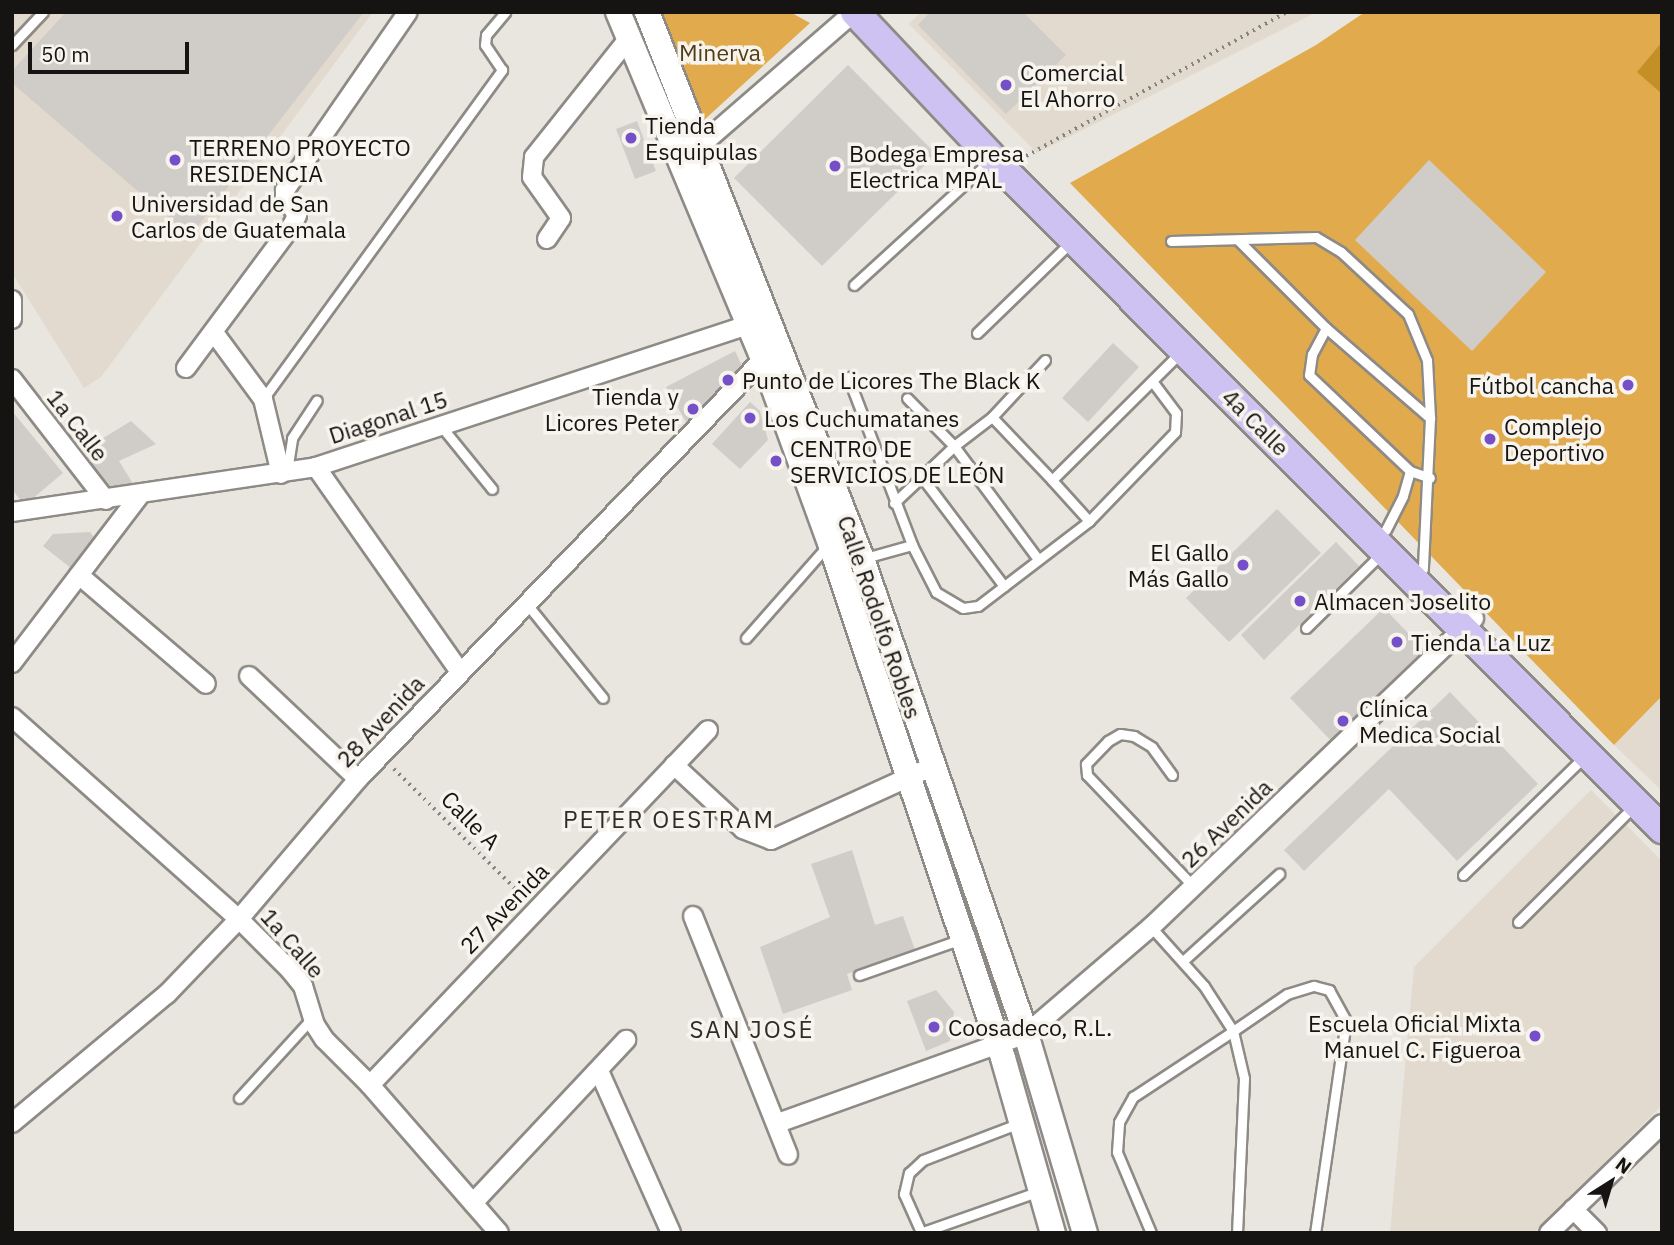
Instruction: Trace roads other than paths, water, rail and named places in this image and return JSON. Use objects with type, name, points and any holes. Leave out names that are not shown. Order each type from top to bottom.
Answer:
[{"type":"main road","name":"Calle Rodolfo Robles","points":[[618,12],[678,160],[770,352],[842,539],[920,771],[1026,1034],[1085,1233]]},
{"type":"main road","name":"Calle Rodolfo Robles","points":[[647,12],[701,147],[757,322]]},
{"type":"main road","name":"4a Calle","points":[[855,12],[1649,805],[1662,829]]},
{"type":"main road","name":"4a Calle","points":[[878,12],[1074,240],[1385,540],[1423,569],[1468,624],[1587,755],[1649,805]]},
{"type":"main road","name":"Calle Rodolfo Robles","points":[[842,539],[862,559],[963,938],[998,1045],[1053,1233]]},
{"type":"street","points":[[186,368],[215,334],[297,215],[285,197],[285,190],[408,12]]},
{"type":"street","points":[[678,160],[701,147],[855,12]]},
{"type":"street","points":[[547,239],[561,218],[560,210],[532,177],[530,164],[629,38]]},
{"type":"street","points":[[12,300],[12,319]]},
{"type":"street","name":"Diagonal 15","points":[[12,512],[284,474],[316,467],[757,322]]},
{"type":"street","points":[[215,334],[263,400],[284,474]]},
{"type":"street","name":"28 Avenida","points":[[12,1123],[148,1012],[239,919],[380,755],[770,352]]},
{"type":"street","name":"1a Calle","points":[[12,379],[106,500]]},
{"type":"street","points":[[316,467],[460,672]]},
{"type":"street","points":[[12,663],[140,495]]},
{"type":"street","points":[[79,575],[206,684]]},
{"type":"street","name":"26 Avenida","points":[[778,1124],[1026,1034],[1152,927],[1468,624]]},
{"type":"street","points":[[248,676],[358,779]]},
{"type":"street","name":"1a Calle","points":[[12,717],[239,919],[303,986],[313,1017],[324,1039],[370,1084],[499,1233]]},
{"type":"street","name":"27 Avenida","points":[[370,1084],[708,730]]},
{"type":"street","points":[[674,765],[743,830],[771,840],[920,771]]},
{"type":"street","points":[[693,916],[778,1124],[788,1156]]},
{"type":"street","points":[[473,1203],[626,1040]]},
{"type":"street","points":[[599,1071],[671,1233]]},
{"type":"street","points":[[1549,1233],[1662,1124]]},
{"type":"street","points":[[1573,1209],[1597,1233]]},
{"type":"lane","points":[[12,45],[43,12]]},
{"type":"lane","points":[[263,400],[502,70],[485,45],[486,35],[505,12]]},
{"type":"lane","points":[[855,285],[1004,160]]},
{"type":"lane","points":[[1171,241],[1316,237],[1341,252],[1408,314],[1427,360],[1430,478],[1423,569]]},
{"type":"lane","points":[[977,333],[1074,240]]},
{"type":"lane","points":[[1239,241],[1326,328],[1430,418]]},
{"type":"lane","points":[[1326,328],[1312,354],[1309,375],[1410,471],[1430,478]]},
{"type":"lane","points":[[1052,480],[1184,349]]},
{"type":"lane","points":[[894,503],[954,446],[992,417],[1045,360]]},
{"type":"lane","points":[[848,377],[894,503],[936,592],[950,604],[978,606],[1089,522],[1175,432],[1176,413],[1152,381]]},
{"type":"lane","points":[[907,398],[954,446],[1038,559]]},
{"type":"lane","points":[[284,474],[288,447],[317,400]]},
{"type":"lane","points":[[992,417],[1089,522]]},
{"type":"lane","points":[[441,426],[492,489]]},
{"type":"lane","points":[[1306,628],[1385,540],[1404,496],[1410,471]]},
{"type":"lane","points":[[921,476],[1004,586]]},
{"type":"lane","points":[[746,638],[842,539]]},
{"type":"lane","points":[[862,559],[912,545]]},
{"type":"lane","points":[[526,603],[603,698]]},
{"type":"lane","points":[[1172,775],[1152,747],[1127,735],[1108,741],[1086,764],[1087,775],[1194,887]]},
{"type":"lane","points":[[1463,875],[1587,755]]},
{"type":"lane","points":[[1518,922],[1649,805]]},
{"type":"lane","points":[[1182,961],[1279,874]]},
{"type":"lane","points":[[1152,927],[1182,961],[1233,1031],[1244,1078],[1243,1170],[1237,1233]]},
{"type":"lane","points":[[859,975],[963,938]]},
{"type":"lane","points":[[1151,1233],[1117,1152],[1119,1122],[1133,1097],[1287,994],[1314,986],[1329,990],[1340,1004],[1346,1021],[1315,1233]]},
{"type":"lane","points":[[239,1098],[313,1017]]},
{"type":"lane","points":[[1021,1122],[923,1160],[909,1173],[904,1194],[920,1233],[1041,1191]]},
{"type":"place","name":"Comercial El Ahorro","points":[[1006,85]]},
{"type":"place","name":"Tienda Esquipulas","points":[[631,138]]},
{"type":"place","name":"TERRENO PROYECTO RESIDENCIA","points":[[175,160]]},
{"type":"place","name":"Bodega Empresa Electrica MPAL","points":[[835,166]]},
{"type":"place","name":"Universidad de San Carlos de Guatemala","points":[[117,216]]},
{"type":"place","name":"Punto de Licores The Black K","points":[[728,380]]},
{"type":"place","name":"Fútbol cancha","points":[[1628,385]]},
{"type":"place","name":"Tienda y Licores Peter","points":[[693,409]]},
{"type":"place","name":"Los Cuchumatanes","points":[[750,418]]},
{"type":"place","name":"Complejo Deportivo","points":[[1490,439]]},
{"type":"place","name":"CENTRO DE SERVICIOS DE LEÓN","points":[[776,461]]},
{"type":"place","name":"El Gallo Más Gallo","points":[[1243,565]]},
{"type":"place","name":"Almacen Joselito","points":[[1300,601]]},
{"type":"place","name":"Tienda La Luz","points":[[1397,642]]},
{"type":"place","name":"Clínica Medica Social","points":[[1343,721]]},
{"type":"place","name":"Coosadeco, R.L.","points":[[934,1027]]},
{"type":"place","name":"Escuela Oficial Mixta Manuel C. Figueroa","points":[[1535,1036]]},
{"type":"district","name":"PETER OESTRAM","points":[[669,820]]},
{"type":"district","name":"SAN JOSÉ","points":[[752,1030]]},
{"type":"park label","name":"Minerva","points":[[720,52]]}]
